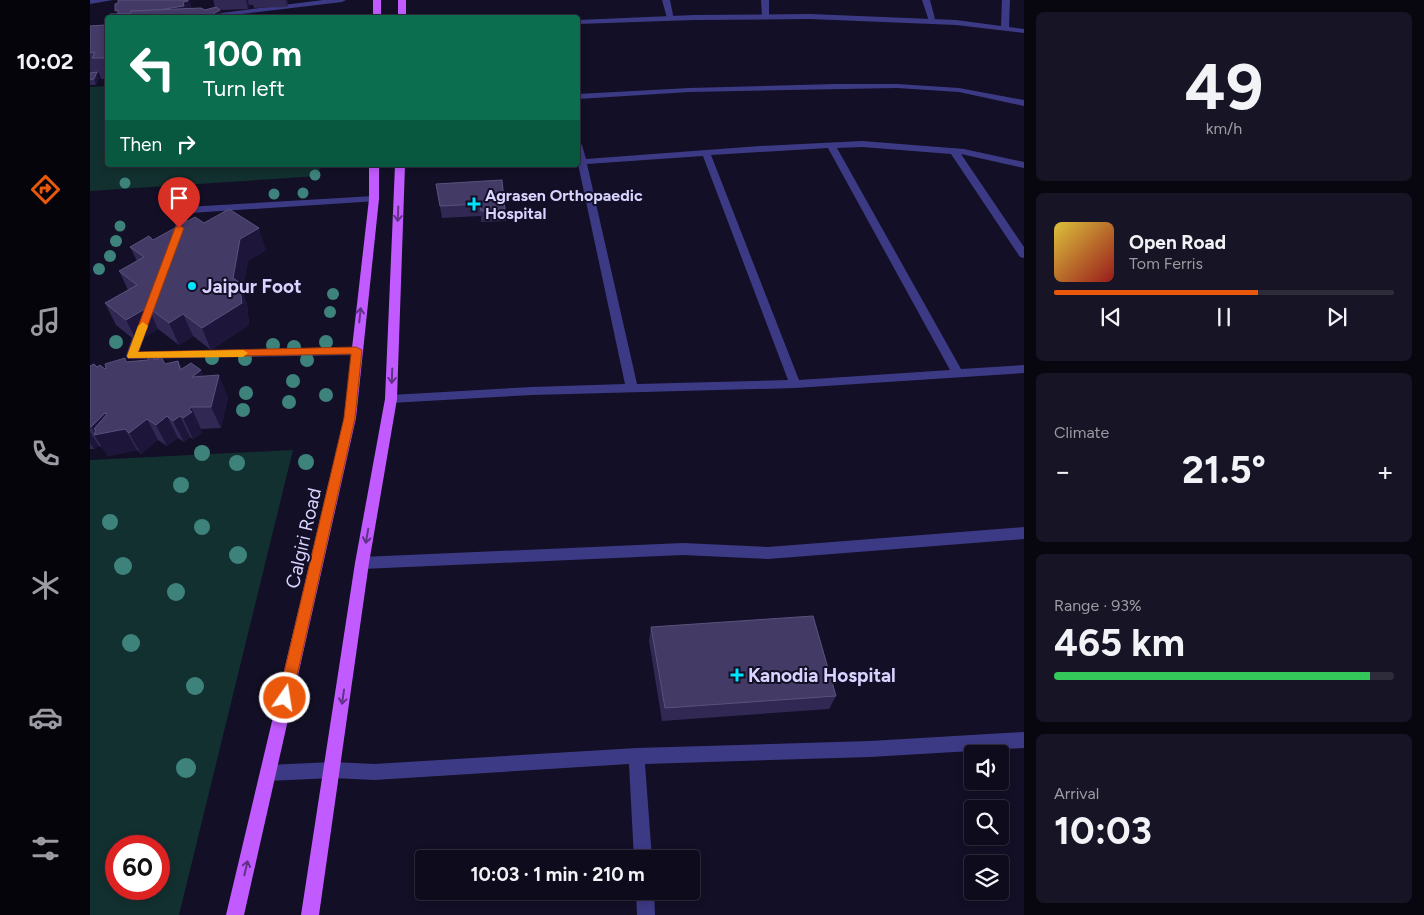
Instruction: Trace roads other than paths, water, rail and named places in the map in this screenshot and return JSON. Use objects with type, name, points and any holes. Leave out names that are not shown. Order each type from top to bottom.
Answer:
[{"type":"main road","points":[[377,0],[377,15]]},
{"type":"main road","points":[[402,0],[402,15]]},
{"type":"main road","name":"Calgiri Road","points":[[235,915],[350,418],[374,199],[374,167]]},
{"type":"main road","points":[[310,915],[333,770],[362,563],[391,399],[400,167]]},
{"type":"street","points":[[90,2],[109,0]]},
{"type":"street","points":[[210,15],[342,0]]},
{"type":"street","points":[[666,0],[671,18]]},
{"type":"street","points":[[765,0],[766,16]]},
{"type":"street","points":[[926,0],[933,21]]},
{"type":"street","points":[[1005,27],[1006,0]]},
{"type":"street","points":[[580,22],[671,18],[818,16],[933,21],[1005,27],[1024,31]]},
{"type":"street","points":[[580,97],[689,90],[888,86],[959,90],[1024,102]]},
{"type":"street","points":[[581,162],[862,144],[954,152],[1024,165]]},
{"type":"street","points":[[831,146],[958,373]]},
{"type":"street","points":[[954,152],[1024,255]]},
{"type":"street","points":[[706,153],[795,384]]},
{"type":"street","points":[[580,156],[632,390]]},
{"type":"street","points":[[169,256],[186,210],[374,199]]},
{"type":"street","points":[[145,319],[132,356],[356,350]]},
{"type":"street","points":[[391,399],[532,391],[632,390],[795,384],[1024,369]]},
{"type":"street","points":[[362,563],[683,549],[768,553],[1024,533]]},
{"type":"street","points":[[268,773],[333,770],[374,772],[637,756],[870,749],[1024,740]]},
{"type":"street","points":[[637,756],[642,850]]},
{"type":"street","points":[[645,900],[646,915]]},
{"type":"place","name":"Agrasen Orthopaedic Hospital","points":[[474,204]]},
{"type":"place","name":"Jaipur Foot","points":[[192,286]]},
{"type":"place","name":"Kanodia Hospital","points":[[737,675]]}]
